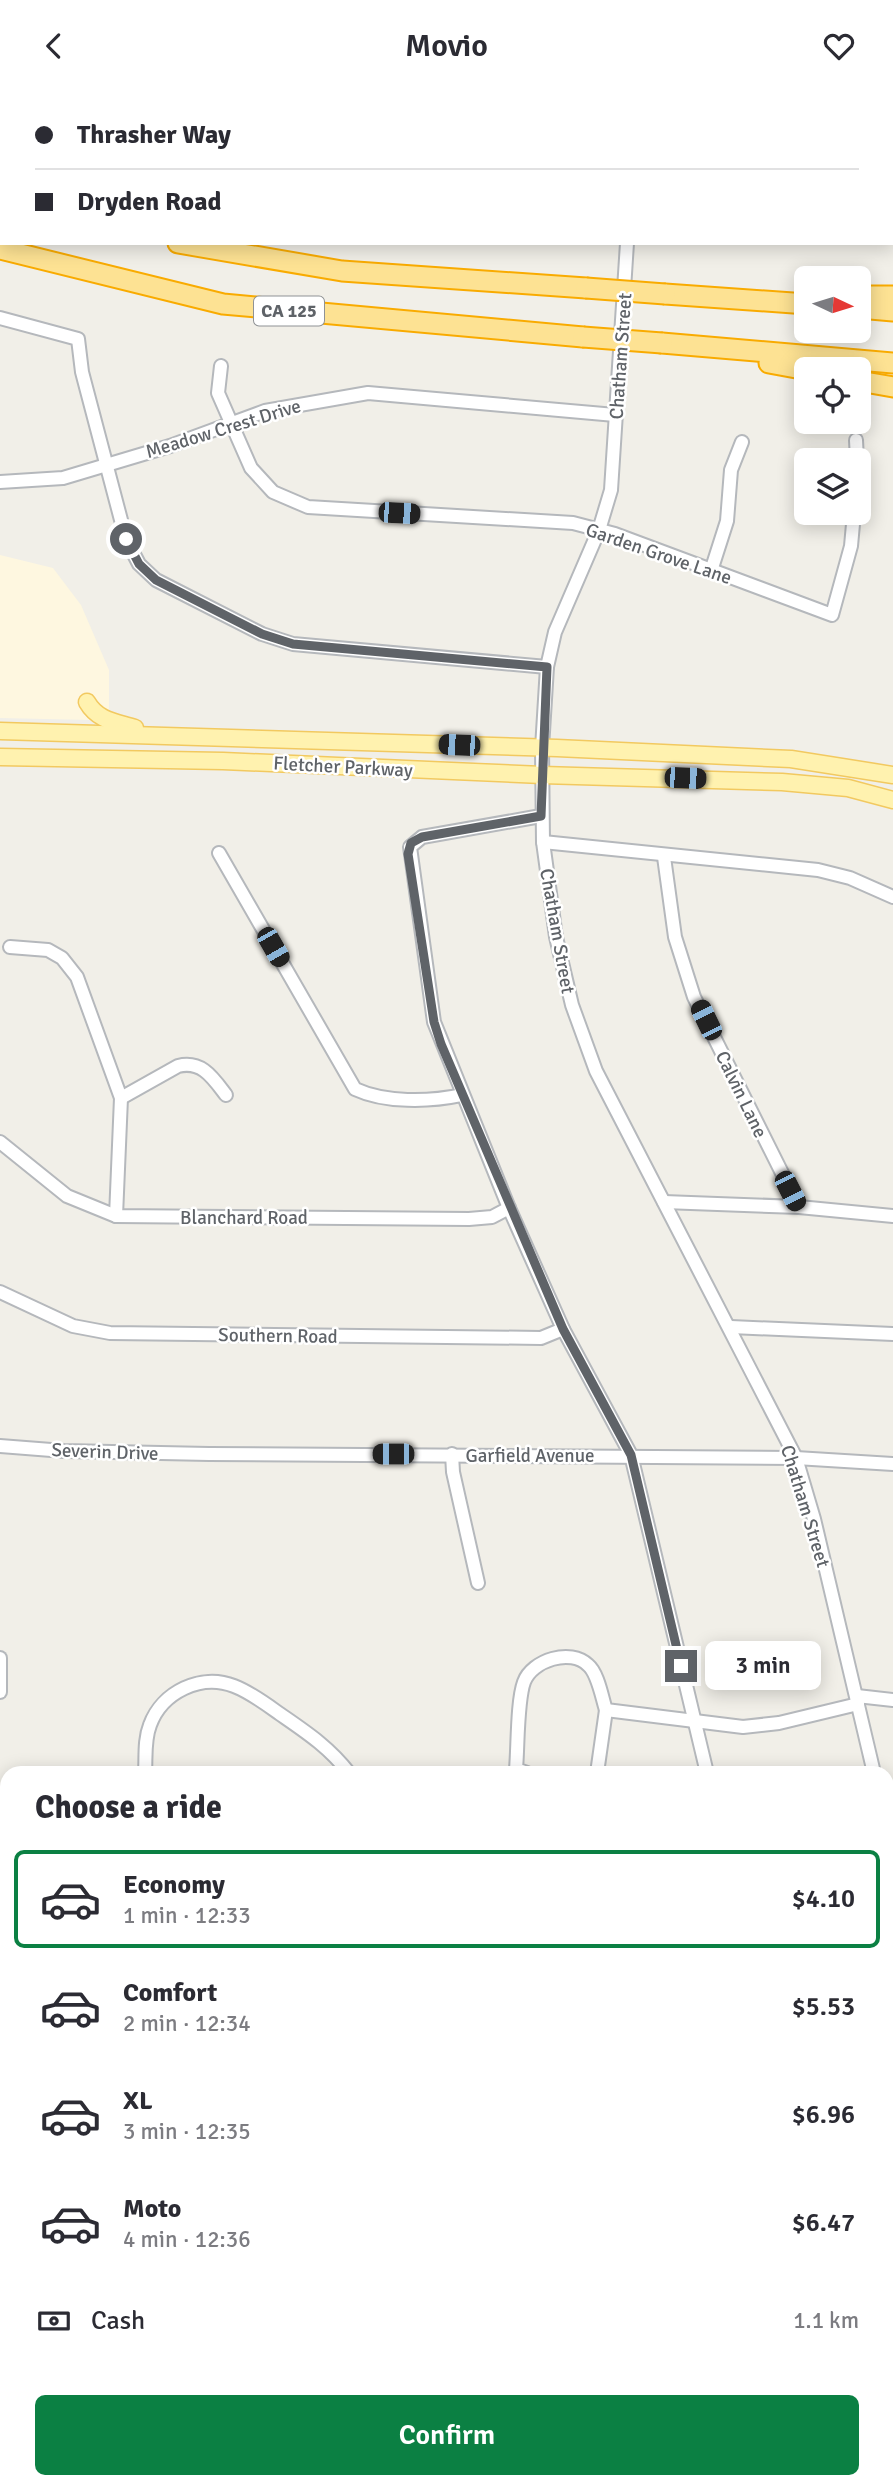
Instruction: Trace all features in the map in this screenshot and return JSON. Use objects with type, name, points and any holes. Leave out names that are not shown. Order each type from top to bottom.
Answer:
[{"type":"highway","name":"CA 125","points":[[190,245],[342,271],[794,304]]},
{"type":"highway","name":"CA 125","points":[[0,249],[223,304],[893,363]]},
{"type":"highway","points":[[872,296],[893,296]]},
{"type":"highway","points":[[722,299],[794,297]]},
{"type":"highway","points":[[872,309],[893,311]]},
{"type":"highway","points":[[669,344],[794,368]]},
{"type":"highway","points":[[871,383],[893,387]]},
{"type":"main road","points":[[87,702],[92,711],[107,721],[161,735]]},
{"type":"main road","name":"Fletcher Parkway","points":[[0,731],[542,748],[791,759],[893,775]]},
{"type":"main road","name":"Fletcher Parkway","points":[[0,757],[223,761],[782,782],[848,788],[893,800]]},
{"type":"street","name":"Chatham Street","points":[[627,245],[611,490],[598,530],[555,632],[547,667],[541,816],[560,960],[579,1028],[596,1071],[796,1458],[814,1519],[872,1766]]},
{"type":"street","points":[[0,318],[78,339],[82,372],[129,548],[150,575],[262,634],[314,648],[547,667]]},
{"type":"street","name":"Garden Grove Lane","points":[[221,366],[218,393],[251,468],[260,480],[289,501],[308,507],[573,523],[832,615],[851,546],[853,525]]},
{"type":"street","name":"Meadow Crest Drive","points":[[0,482],[63,478],[170,446],[229,423],[278,408],[368,393],[615,415]]},
{"type":"street","points":[[856,440],[856,448]]},
{"type":"street","points":[[711,571],[731,501],[732,470],[742,442]]},
{"type":"street","points":[[541,816],[422,837],[411,843],[408,854],[434,1022],[509,1208],[563,1329],[631,1455],[705,1766]]},
{"type":"street","points":[[543,842],[664,857],[818,870],[850,878],[893,897]]},
{"type":"street","points":[[219,853],[355,1089],[373,1097],[445,1099],[462,1095]]},
{"type":"street","name":"Calvin Lane","points":[[664,857],[675,937],[694,997],[799,1207]]},
{"type":"street","points":[[10,947],[48,950],[62,958],[73,970],[121,1098],[117,1216]]},
{"type":"street","points":[[121,1098],[178,1066],[188,1064],[206,1070],[226,1095]]},
{"type":"street","name":"Blanchard Road","points":[[0,1142],[67,1196],[117,1216],[469,1219],[492,1217],[509,1208]]},
{"type":"street","points":[[664,1202],[799,1207],[893,1216]]},
{"type":"street","name":"Southern Road","points":[[0,1292],[73,1326],[122,1334],[541,1338],[563,1329]]},
{"type":"street","points":[[730,1327],[893,1334]]},
{"type":"street","name":"Severin Drive","points":[[0,1446],[64,1451],[209,1454]]},
{"type":"street","name":"Garfield Avenue","points":[[209,1454],[631,1455],[796,1458],[893,1464]]},
{"type":"street","points":[[452,1454],[453,1472],[478,1583]]},
{"type":"street","points":[[522,1766],[524,1682],[534,1666],[574,1656],[590,1666],[606,1710],[598,1766]]},
{"type":"street","points":[[0,1658],[0,1692]]},
{"type":"street","points":[[146,1766],[148,1731],[160,1707],[184,1688],[210,1682],[236,1687],[271,1708],[318,1739],[343,1766]]},
{"type":"street","points":[[606,1710],[694,1719],[731,1726],[755,1726],[857,1700],[893,1700]]},
{"type":"shaded area","points":[[0,555],[53,568],[81,605],[109,670],[109,712],[91,720],[0,718]]},
{"type":"route","points":[[126,539],[139,564],[156,580],[262,634],[293,644],[547,667],[541,816],[422,837],[411,843],[408,854],[434,1022],[441,1044],[563,1329],[631,1455],[681,1666]]}]
